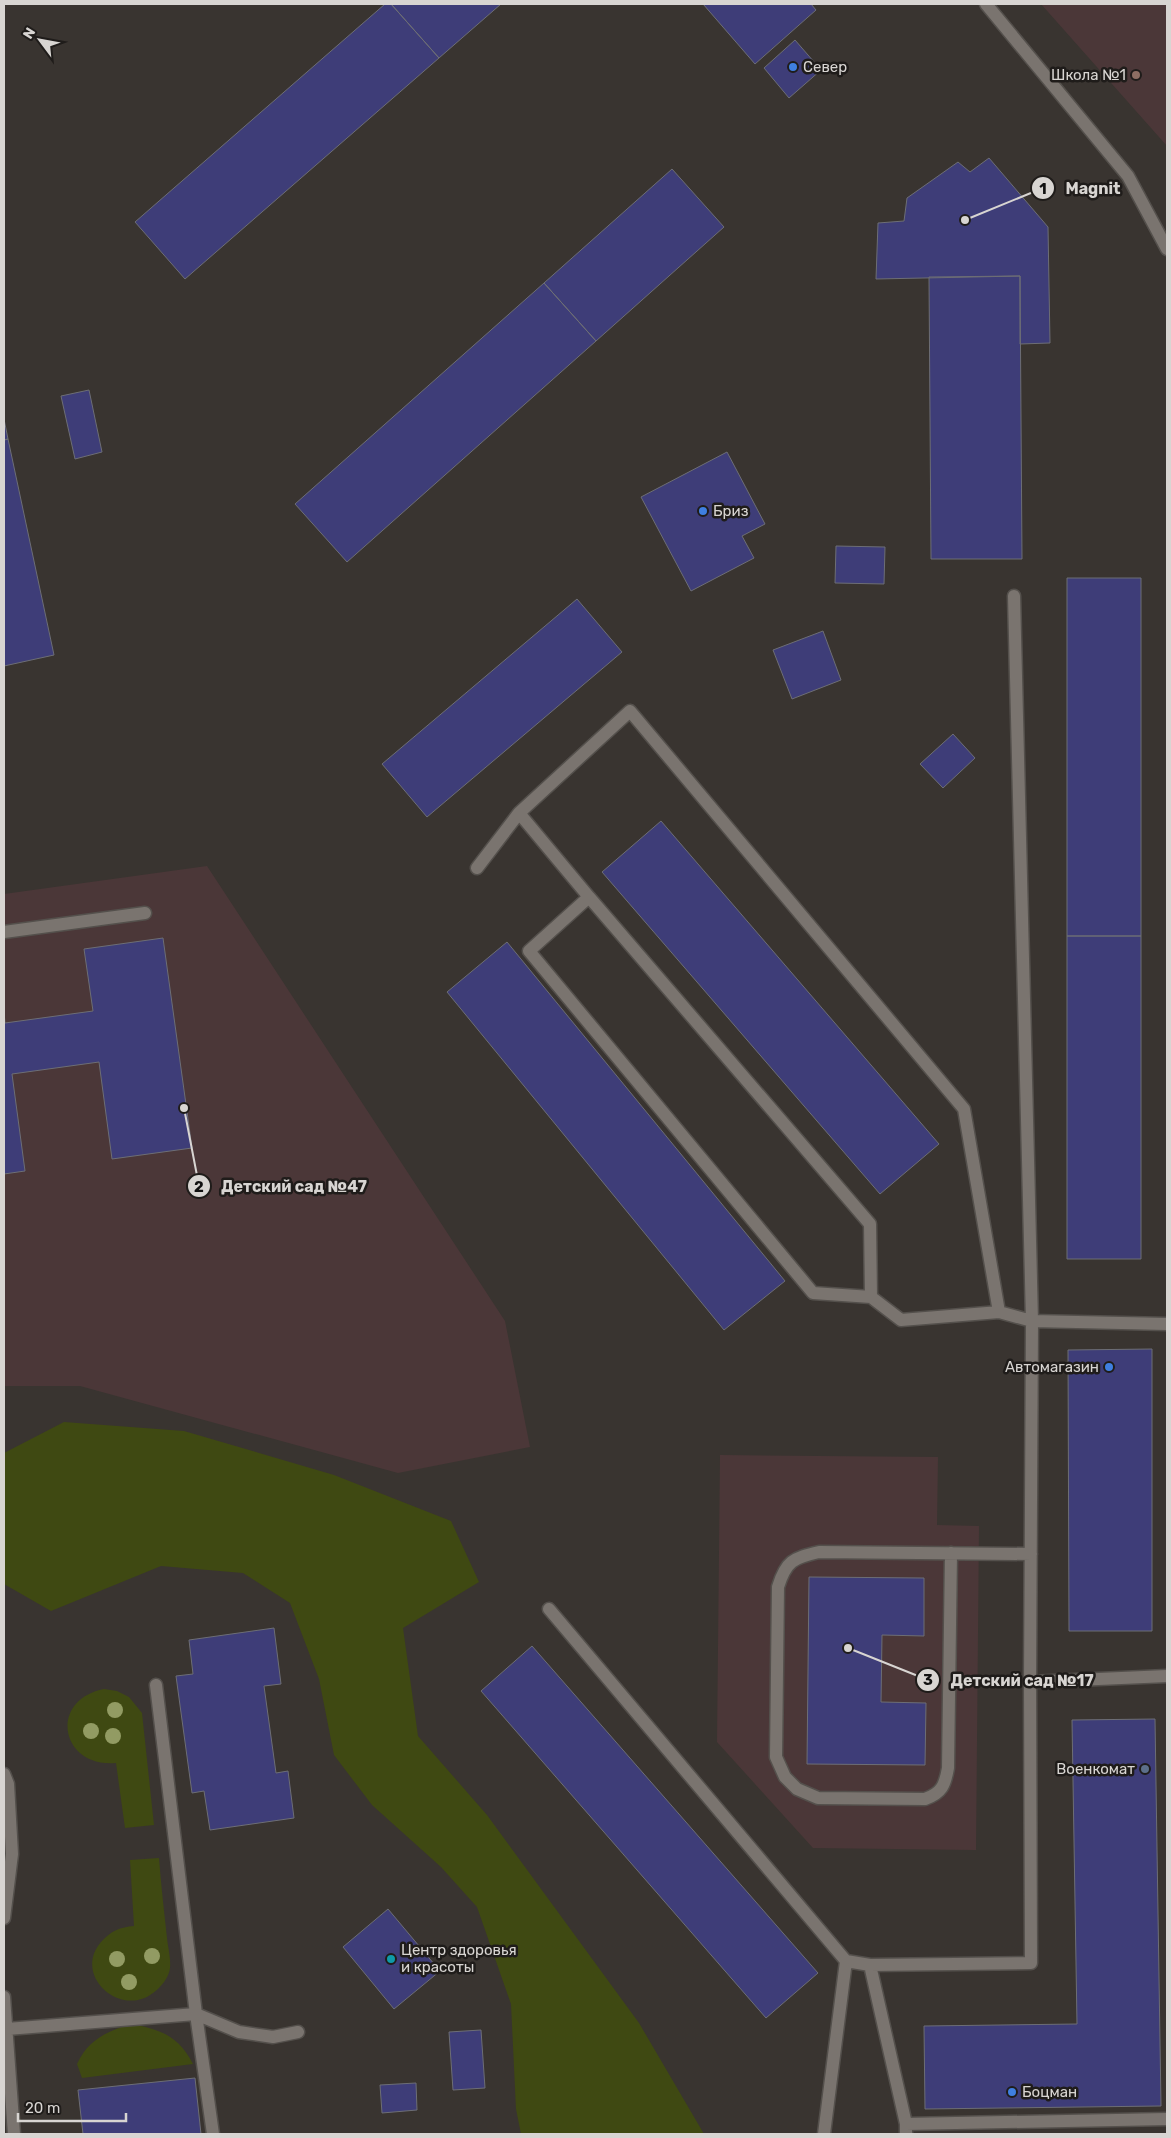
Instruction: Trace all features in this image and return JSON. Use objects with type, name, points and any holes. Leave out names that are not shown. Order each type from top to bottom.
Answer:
[{"type":"street","points":[[986,4],[1128,176],[1166,242]]},
{"type":"street","points":[[549,1609],[846,1961],[870,1965],[1031,1963],[1032,1321],[1014,596]]},
{"type":"street","points":[[477,868],[519,813],[630,711],[964,1109],[999,1312]]},
{"type":"street","points":[[519,813],[870,1224],[871,1297]]},
{"type":"street","points":[[589,897],[529,951],[813,1293],[871,1297],[901,1320],[999,1312],[1032,1321],[1167,1324]]},
{"type":"street","points":[[4,932],[146,913]]},
{"type":"street","points":[[951,1554],[948,1768],[945,1786],[935,1796],[925,1799],[818,1798],[796,1789],[785,1777],[776,1757],[778,1587],[783,1571],[796,1558],[819,1552],[1031,1554]]},
{"type":"street","points":[[1030,1682],[1167,1676]]},
{"type":"street","points":[[156,1685],[196,2014],[213,2134]]},
{"type":"street","points":[[4,1774],[8,1784],[12,1854],[4,1918]]},
{"type":"street","points":[[824,2134],[846,1961]]},
{"type":"street","points":[[870,1965],[906,2129],[1167,2119]]},
{"type":"street","points":[[4,1997],[14,2134]]},
{"type":"street","points":[[7,2029],[196,2014],[239,2032],[273,2037],[298,2032]]},
{"type":"shaded area","name":"Школа №1","points":[[1041,4],[1167,4],[1167,146]]},
{"type":"shaded area","points":[[207,866],[505,1321],[530,1447],[398,1473],[80,1386],[4,1386],[4,894]]},
{"type":"shaded area","points":[[720,1455],[938,1457],[937,1525],[979,1526],[976,1850],[813,1848],[717,1742]]},
{"type":"green space","points":[[64,1422],[184,1431],[334,1475],[451,1521],[479,1582],[403,1628],[418,1736],[487,1815],[639,2023],[704,2134],[521,2134],[516,2109],[511,2004],[477,1907],[441,1867],[372,1805],[334,1755],[319,1679],[290,1603],[243,1573],[161,1566],[51,1611],[4,1584],[4,1453]]},
{"type":"green space","points":[[104,1689],[117,1691],[129,1697],[142,1713],[154,1825],[125,1828],[116,1763],[97,1762],[83,1755],[73,1745],[68,1732],[68,1719],[74,1706],[86,1696]]},
{"type":"green space","points":[[159,1858],[170,1957],[169,1972],[164,1982],[153,1993],[140,1999],[127,2000],[115,1997],[104,1990],[96,1980],[92,1968],[94,1955],[101,1942],[112,1932],[124,1927],[134,1926],[130,1860]]},
{"type":"green space","points":[[130,2024],[151,2028],[168,2035],[188,2054],[193,2064],[82,2078],[77,2064],[92,2043],[113,2030]]},
{"type":"building","points":[[385,4],[391,4],[439,58],[185,279],[135,222]]},
{"type":"building","points":[[391,4],[501,4],[439,58]]},
{"type":"building","points":[[703,4],[811,4],[816,10],[755,64]]},
{"type":"building","points":[[795,40],[821,70],[789,98],[764,68]]},
{"type":"building","points":[[989,158],[1048,227],[1050,343],[1020,344],[1020,276],[876,279],[878,223],[904,221],[907,198],[958,162],[970,172]]},
{"type":"building","points":[[672,169],[724,227],[596,341],[544,283]]},
{"type":"building","points":[[1020,276],[1022,559],[931,559],[929,277]]},
{"type":"building","points":[[544,283],[596,341],[347,562],[295,504]]},
{"type":"building","points":[[89,390],[102,452],[75,459],[61,396]]},
{"type":"building","points":[[4,419],[8,439],[4,440]]},
{"type":"building","points":[[8,439],[54,655],[4,666],[4,440]]},
{"type":"building","name":"Бриз","points":[[727,452],[765,524],[742,536],[754,558],[691,591],[641,497]]},
{"type":"building","points":[[836,546],[885,547],[884,584],[835,583]]},
{"type":"building","points":[[1067,578],[1141,578],[1141,936],[1067,936]]},
{"type":"building","points":[[577,599],[622,652],[427,817],[382,764]]},
{"type":"building","points":[[823,631],[841,680],[792,699],[773,650]]},
{"type":"building","points":[[953,734],[975,758],[943,788],[920,764]]},
{"type":"building","points":[[661,821],[939,1144],[880,1194],[602,872]]},
{"type":"building","points":[[1067,936],[1141,936],[1141,1259],[1067,1259]]},
{"type":"building","points":[[163,938],[192,1148],[112,1159],[99,1062],[12,1074],[25,1171],[4,1174],[4,1012],[5,1023],[93,1011],[84,949]]},
{"type":"building","points":[[507,942],[785,1281],[724,1330],[447,992]]},
{"type":"building","points":[[1152,1349],[1152,1631],[1069,1631],[1068,1350]]},
{"type":"building","points":[[809,1577],[924,1578],[924,1636],[882,1635],[881,1702],[926,1703],[925,1765],[807,1764]]},
{"type":"building","points":[[274,1628],[281,1684],[264,1686],[276,1773],[288,1771],[294,1818],[210,1830],[204,1791],[192,1793],[176,1676],[193,1674],[189,1640]]},
{"type":"building","points":[[532,1646],[818,1973],[766,2018],[481,1691]]},
{"type":"building","points":[[1155,1719],[1161,2106],[925,2109],[924,2026],[1077,2024],[1072,1720]]},
{"type":"building","name":"Центр здоровья и красоты","points":[[388,1909],[440,1971],[394,2009],[343,1947]]},
{"type":"building","points":[[481,2030],[485,2088],[453,2090],[449,2032]]},
{"type":"building","points":[[195,2078],[201,2134],[83,2134],[78,2090]]},
{"type":"building","points":[[416,2083],[417,2110],[382,2113],[380,2085]]},
{"type":"place","name":"Север","points":[[793,67]]},
{"type":"place","name":"Школа №1","points":[[1136,75]]},
{"type":"place","name":"Magnit","points":[[965,220]]},
{"type":"place","name":"Бриз","points":[[703,511]]},
{"type":"place","name":"Детский сад №47","points":[[184,1108]]},
{"type":"place","name":"Автомагазин","points":[[1109,1367]]},
{"type":"place","name":"Детский сад №17","points":[[848,1648]]},
{"type":"place","name":"Военкомат","points":[[1145,1769]]},
{"type":"place","name":"Центр здоровья и красоты","points":[[391,1959]]},
{"type":"place","name":"Боцман","points":[[1012,2092]]}]
